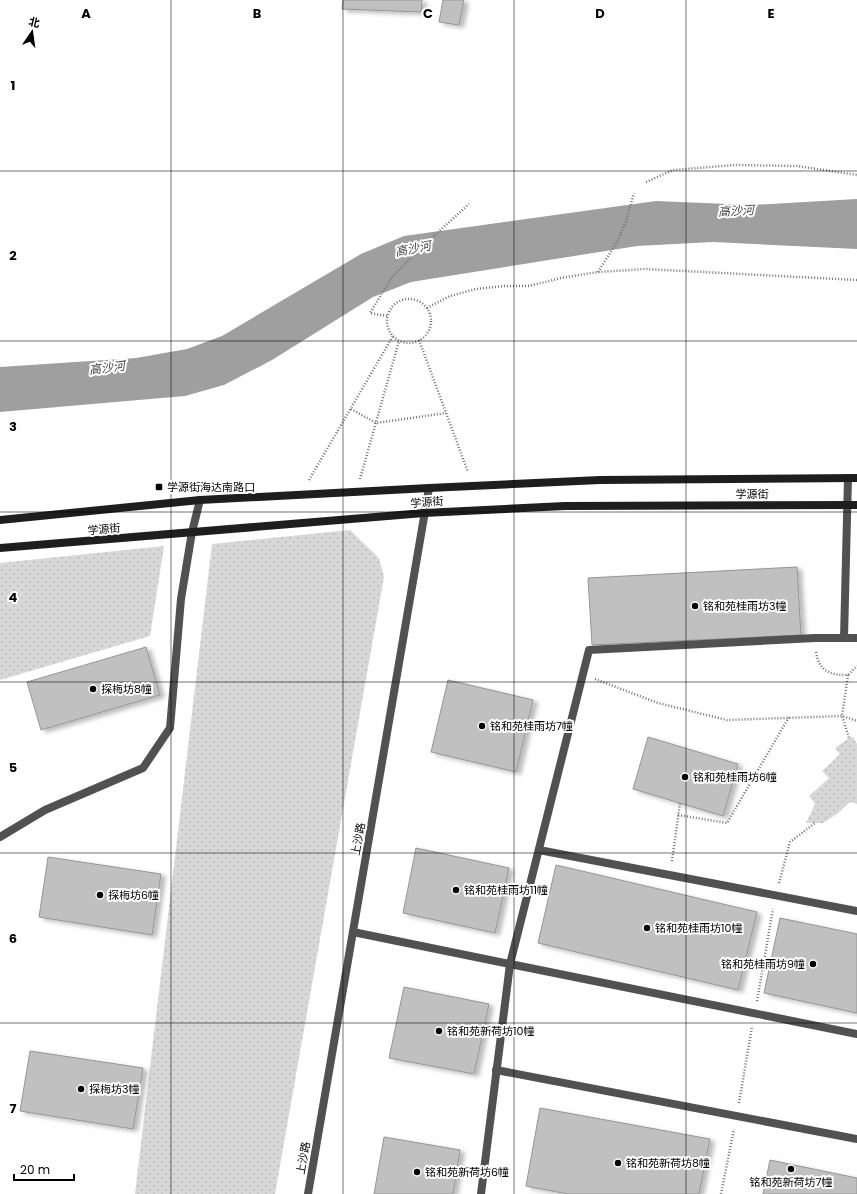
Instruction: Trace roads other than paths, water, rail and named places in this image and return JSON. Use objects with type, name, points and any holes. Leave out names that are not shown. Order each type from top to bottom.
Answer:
[{"type":"main road","name":"学源街","points":[[0,520],[200,500],[429,488],[600,480],[857,478]]},
{"type":"main road","name":"学源街","points":[[0,548],[424,513],[565,506],[857,505]]},
{"type":"street","points":[[844,638],[848,478]]},
{"type":"street","name":"上沙路","points":[[308,1194],[429,488]]},
{"type":"street","points":[[0,837],[45,810],[143,768],[170,728],[181,599],[192,532],[200,500]]},
{"type":"street","points":[[481,1194],[510,964],[590,650],[815,638],[857,638]]},
{"type":"street","points":[[539,850],[857,911]]},
{"type":"street","points":[[353,932],[857,1034]]},
{"type":"street","points":[[496,1070],[857,1139]]},
{"type":"water","name":"高沙河","points":[[857,199],[857,249],[713,242],[637,246],[411,282],[373,297],[272,360],[224,385],[185,396],[0,412],[0,367],[136,358],[187,349],[222,336],[361,254],[404,236],[656,201],[752,205]]},
{"type":"place","name":"学源街海达南路口","points":[[159,487]]},
{"type":"place","name":"铭和苑桂雨坊3幢","points":[[695,606]]},
{"type":"place","name":"探梅坊8幢","points":[[93,689]]},
{"type":"place","name":"铭和苑桂雨坊7幢","points":[[482,726]]},
{"type":"place","name":"铭和苑桂雨坊6幢","points":[[685,777]]},
{"type":"place","name":"铭和苑桂雨坊11幢","points":[[456,890]]},
{"type":"place","name":"探梅坊6幢","points":[[100,895]]},
{"type":"place","name":"铭和苑桂雨坊10幢","points":[[647,928]]},
{"type":"place","name":"铭和苑桂雨坊9幢","points":[[813,964]]},
{"type":"place","name":"铭和苑新荷坊10幢","points":[[439,1031]]},
{"type":"place","name":"探梅坊3幢","points":[[81,1089]]},
{"type":"place","name":"铭和苑新荷坊8幢","points":[[618,1163]]},
{"type":"place","name":"铭和苑新荷坊7幢","points":[[791,1169]]},
{"type":"place","name":"铭和苑新荷坊6幢","points":[[417,1172]]}]
